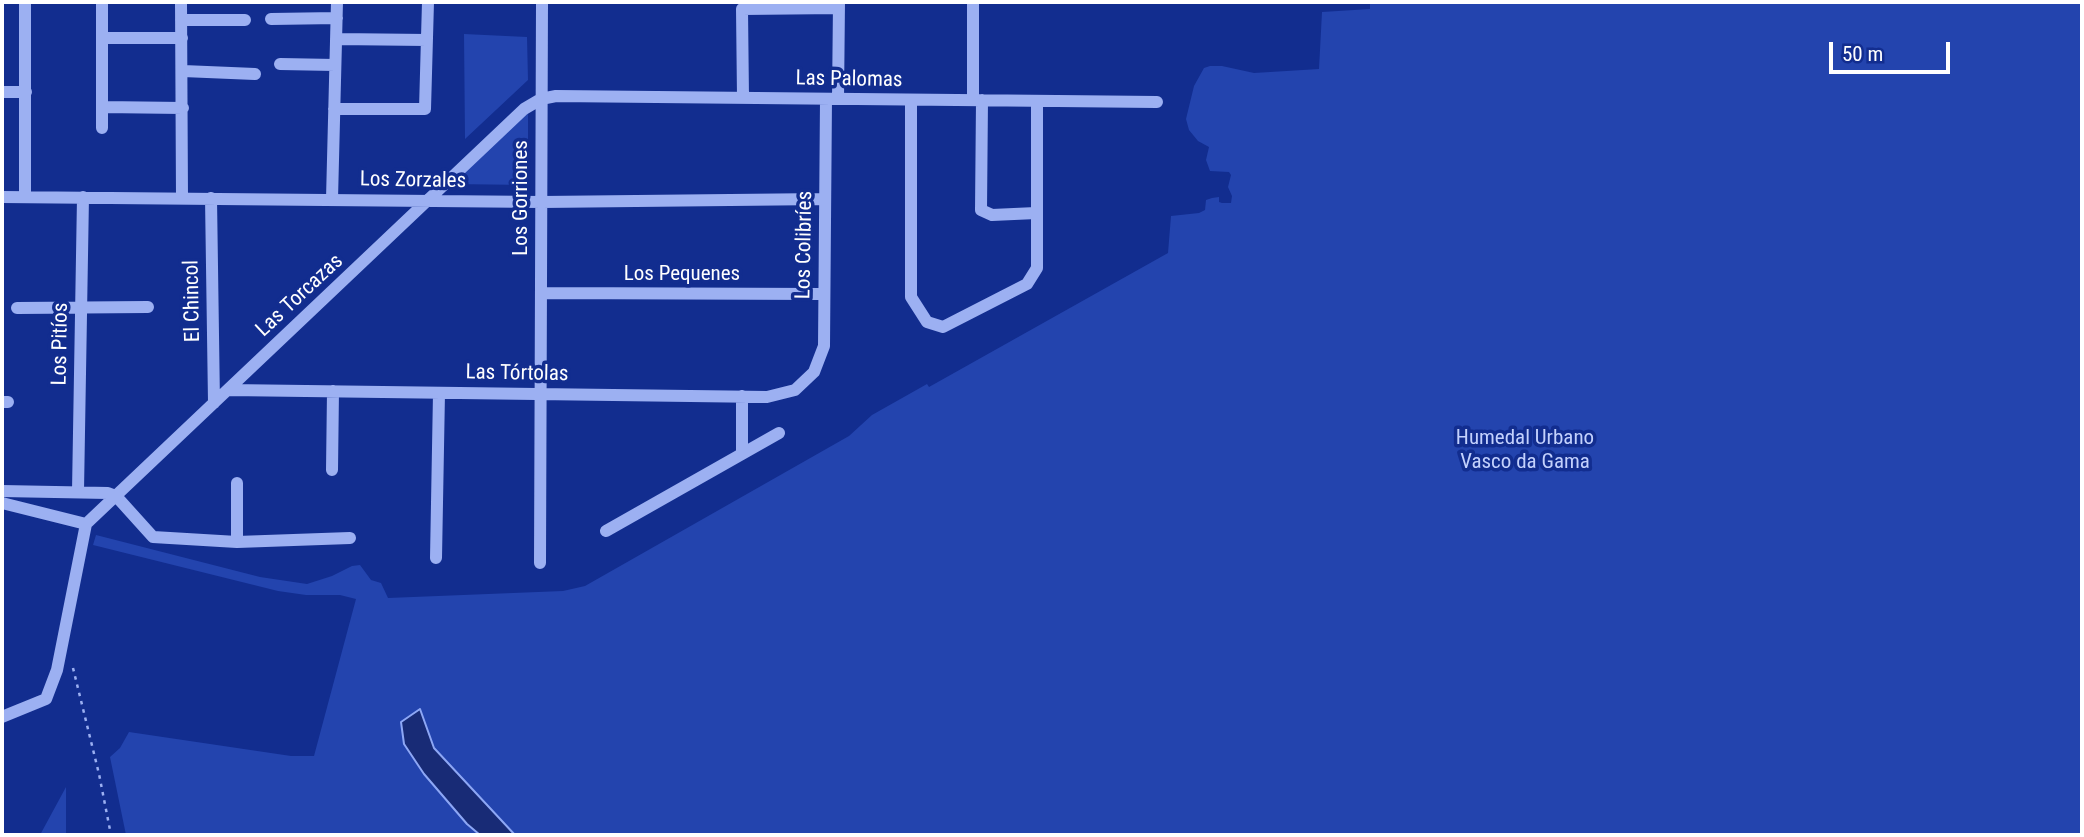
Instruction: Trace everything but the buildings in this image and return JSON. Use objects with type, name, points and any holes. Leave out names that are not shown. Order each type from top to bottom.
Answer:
[{"type":"street","points":[[25,197],[26,2]]},
{"type":"street","points":[[102,2],[102,128]]},
{"type":"street","points":[[181,2],[183,198]]},
{"type":"street","points":[[332,199],[337,2]]},
{"type":"street","points":[[334,109],[425,110],[428,2]]},
{"type":"street","name":"Los Gorriones","points":[[540,562],[542,2]]},
{"type":"street","points":[[973,2],[981,210],[992,215],[1036,213]]},
{"type":"street","points":[[743,98],[740,6],[839,5]]},
{"type":"street","name":"Los Colibríes","points":[[803,384],[814,372],[822,355],[824,199],[839,5]]},
{"type":"street","points":[[271,19],[337,18]]},
{"type":"street","points":[[181,20],[245,20]]},
{"type":"street","points":[[102,38],[182,38]]},
{"type":"street","points":[[336,39],[427,40]]},
{"type":"street","points":[[281,64],[335,65]]},
{"type":"street","points":[[183,71],[255,74]]},
{"type":"street","points":[[2,92],[26,92]]},
{"type":"street","name":"Las Palomas","points":[[541,99],[556,96],[1157,102]]},
{"type":"street","name":"Las Torcazas","points":[[86,524],[524,108],[541,99]]},
{"type":"street","points":[[911,100],[911,297],[927,322],[943,327],[1027,284],[1037,268],[1037,101]]},
{"type":"street","points":[[102,107],[183,108]]},
{"type":"street","name":"Los Zorzales","points":[[2,197],[541,202],[824,199]]},
{"type":"street","name":"Los Pitíos","points":[[78,491],[83,197]]},
{"type":"street","name":"El Chincol","points":[[211,198],[215,403]]},
{"type":"street","name":"Los Pequenes","points":[[541,293],[823,295]]},
{"type":"street","points":[[18,308],[148,307]]},
{"type":"street","name":"Las Tórtolas","points":[[229,390],[777,396],[803,384]]},
{"type":"street","points":[[332,470],[333,391]]},
{"type":"street","points":[[436,558],[439,393]]},
{"type":"street","points":[[742,396],[742,454]]},
{"type":"street","points":[[606,531],[779,433]]},
{"type":"street","points":[[237,483],[237,542]]},
{"type":"street","points":[[2,491],[108,493],[116,496],[153,537],[237,542],[350,538]]},
{"type":"street","points":[[2,503],[86,524],[57,670],[46,699],[2,717]]},
{"type":"path","points":[[71,660],[111,835]]},
{"type":"green space","name":"Humedal Urbano Vasco da Gama","points":[[1370,2],[2082,2],[2082,835],[126,835],[110,757],[120,748],[129,732],[291,756],[314,756],[356,599],[340,595],[306,595],[278,591],[93,545],[96,535],[260,577],[307,584],[360,565],[371,580],[381,583],[388,598],[563,591],[585,586],[849,436],[872,415],[927,384],[929,387],[1168,253],[1171,216],[1199,213],[1205,210],[1206,200],[1212,198],[1219,197],[1219,202],[1231,203],[1232,196],[1228,187],[1231,175],[1229,172],[1210,171],[1206,160],[1209,147],[1198,141],[1189,130],[1186,119],[1194,86],[1204,68],[1222,66],[1254,73],[1319,69],[1322,12],[1370,9]]},
{"type":"green space","points":[[464,34],[527,37],[528,80],[465,139]]},
{"type":"green space","points":[[528,112],[528,185],[451,184]]},
{"type":"green space","points":[[66,787],[66,835],[40,835]]},
{"type":"shaded area","points":[[420,709],[434,748],[515,835],[480,835],[467,824],[424,774],[404,744],[401,722]]}]
